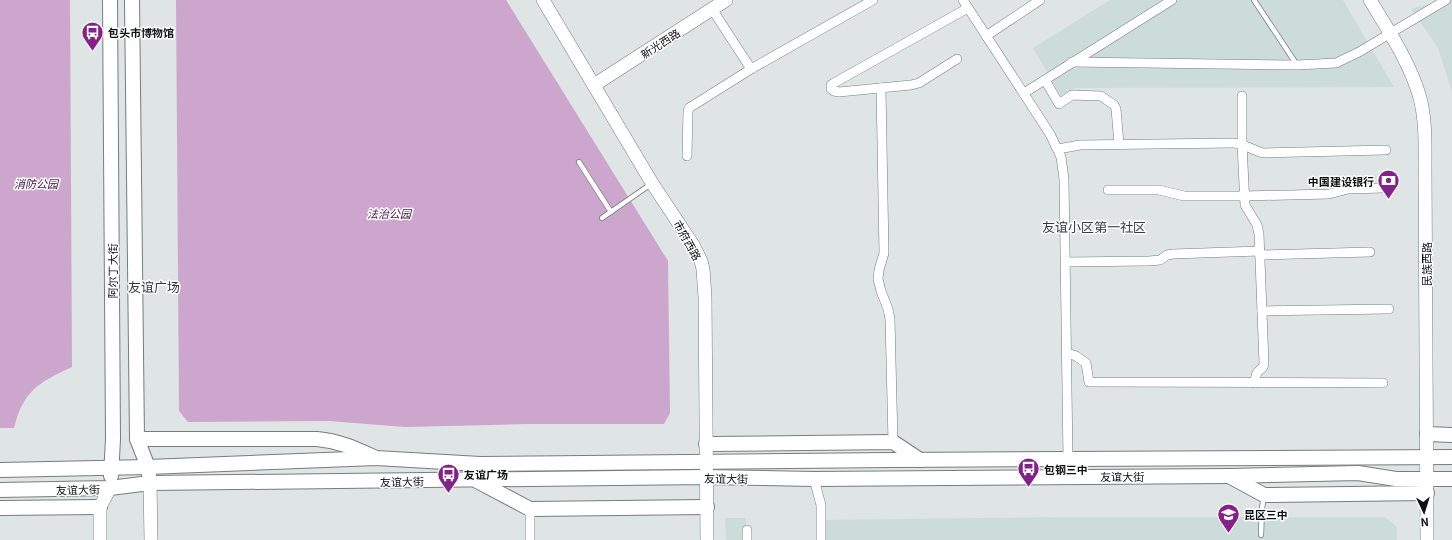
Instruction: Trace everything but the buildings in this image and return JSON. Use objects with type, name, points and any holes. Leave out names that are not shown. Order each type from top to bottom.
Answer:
[{"type":"main road","name":"阿尔丁大街","points":[[110,0],[113,439],[110,488]]},
{"type":"main road","name":"阿尔丁大街","points":[[132,0],[137,439],[148,467],[150,483]]},
{"type":"main road","points":[[1427,434],[1452,435]]},
{"type":"main road","points":[[137,439],[332,440],[347,444],[376,458]]},
{"type":"main road","points":[[706,444],[893,442],[920,460]]},
{"type":"main road","points":[[1358,473],[1359,457]]},
{"type":"main road","name":"友谊大街","points":[[0,470],[148,467],[376,458],[480,464],[1452,457]]},
{"type":"main road","name":"友谊大街","points":[[0,490],[110,488],[150,483],[706,477],[814,479],[1229,476],[1358,473],[1396,479],[1452,478]]},
{"type":"main road","points":[[1229,476],[1264,495],[1427,493]]},
{"type":"main road","points":[[474,480],[530,509],[707,507]]},
{"type":"main road","points":[[0,508],[100,507]]},
{"type":"street","name":"市府西路","points":[[543,0],[652,184],[687,234],[697,252],[703,269],[705,297],[707,540]]},
{"type":"street","name":"新光西路","points":[[594,85],[726,0]]},
{"type":"street","points":[[687,156],[689,108],[751,69],[873,0]]},
{"type":"street","points":[[986,36],[1040,0]]},
{"type":"street","points":[[1024,93],[1172,0]]},
{"type":"street","name":"民族西路","points":[[1370,0],[1390,34],[1417,88],[1423,111],[1427,540]]},
{"type":"street","points":[[1072,62],[1297,65],[1336,63],[1359,52],[1446,0]]},
{"type":"street","points":[[956,59],[919,83],[839,92],[834,91],[830,87],[834,83],[968,3],[986,36],[1050,134],[1058,150],[1063,168],[1066,262],[1068,459]]},
{"type":"street","points":[[712,9],[751,69]]},
{"type":"street","points":[[1045,80],[1059,104],[1075,95],[1101,96],[1114,105],[1116,109],[1119,144]]},
{"type":"street","points":[[881,88],[884,253],[878,279],[890,319],[893,442]]},
{"type":"street","points":[[1242,96],[1242,144],[1245,205],[1257,225],[1260,253],[1264,364],[1262,368],[1257,371],[1255,383]]},
{"type":"street","points":[[1058,150],[1076,145],[1232,143],[1242,144],[1253,151],[1263,152],[1386,150]]},
{"type":"street","points":[[1108,190],[1159,190],[1184,196],[1244,196],[1329,194],[1348,189],[1384,188]]},
{"type":"street","points":[[1066,262],[1149,261],[1160,260],[1167,255],[1172,254],[1370,252]]},
{"type":"street","points":[[1262,311],[1389,309]]},
{"type":"street","points":[[1067,353],[1076,356],[1086,363],[1089,382],[1383,383]]},
{"type":"street","points":[[814,479],[821,505],[821,540]]},
{"type":"street","name":"阿尔丁大街","points":[[150,483],[151,540]]},
{"type":"street","name":"阿尔丁大街","points":[[100,540],[100,507],[110,488]]},
{"type":"street","points":[[530,509],[530,540]]},
{"type":"street","points":[[747,530],[747,540]]},
{"type":"lane","points":[[1254,0],[1297,65]]},
{"type":"lane","points":[[579,162],[611,212]]},
{"type":"lane","points":[[602,218],[652,184]]},
{"type":"lane","points":[[1261,535],[1264,495]]},
{"type":"shaded area","points":[[1110,0],[1343,0],[1394,87],[1075,88],[1061,96],[1033,48]]},
{"type":"shaded area","points":[[1444,0],[1452,0],[1452,92],[1438,48],[1411,9]]},
{"type":"shaded area","name":"昆区三中","points":[[1060,517],[1385,517],[1397,527],[1397,540],[826,540],[825,520]]},
{"type":"shaded area","points":[[725,518],[746,518],[746,540],[726,540]]},
{"type":"green space","name":"消防公园","points":[[0,0],[70,0],[72,367],[50,378],[34,389],[22,405],[14,428],[0,428]]},
{"type":"green space","name":"法治公园","points":[[176,0],[506,0],[668,261],[670,413],[664,424],[526,424],[405,427],[329,421],[188,422],[179,411]]},
{"type":"place","name":"包头市博物馆","points":[[93,52]]},
{"type":"place","name":"中国建设银行","points":[[1389,200]]},
{"type":"place","name":"包钢三中","points":[[1029,488]]},
{"type":"place","name":"友谊广场","points":[[449,494]]},
{"type":"place","name":"昆区三中","points":[[1228,534]]},
{"type":"district","name":"友谊小区第一社区","points":[[1094,226]]},
{"type":"district","name":"友谊广场","points":[[154,286]]}]
